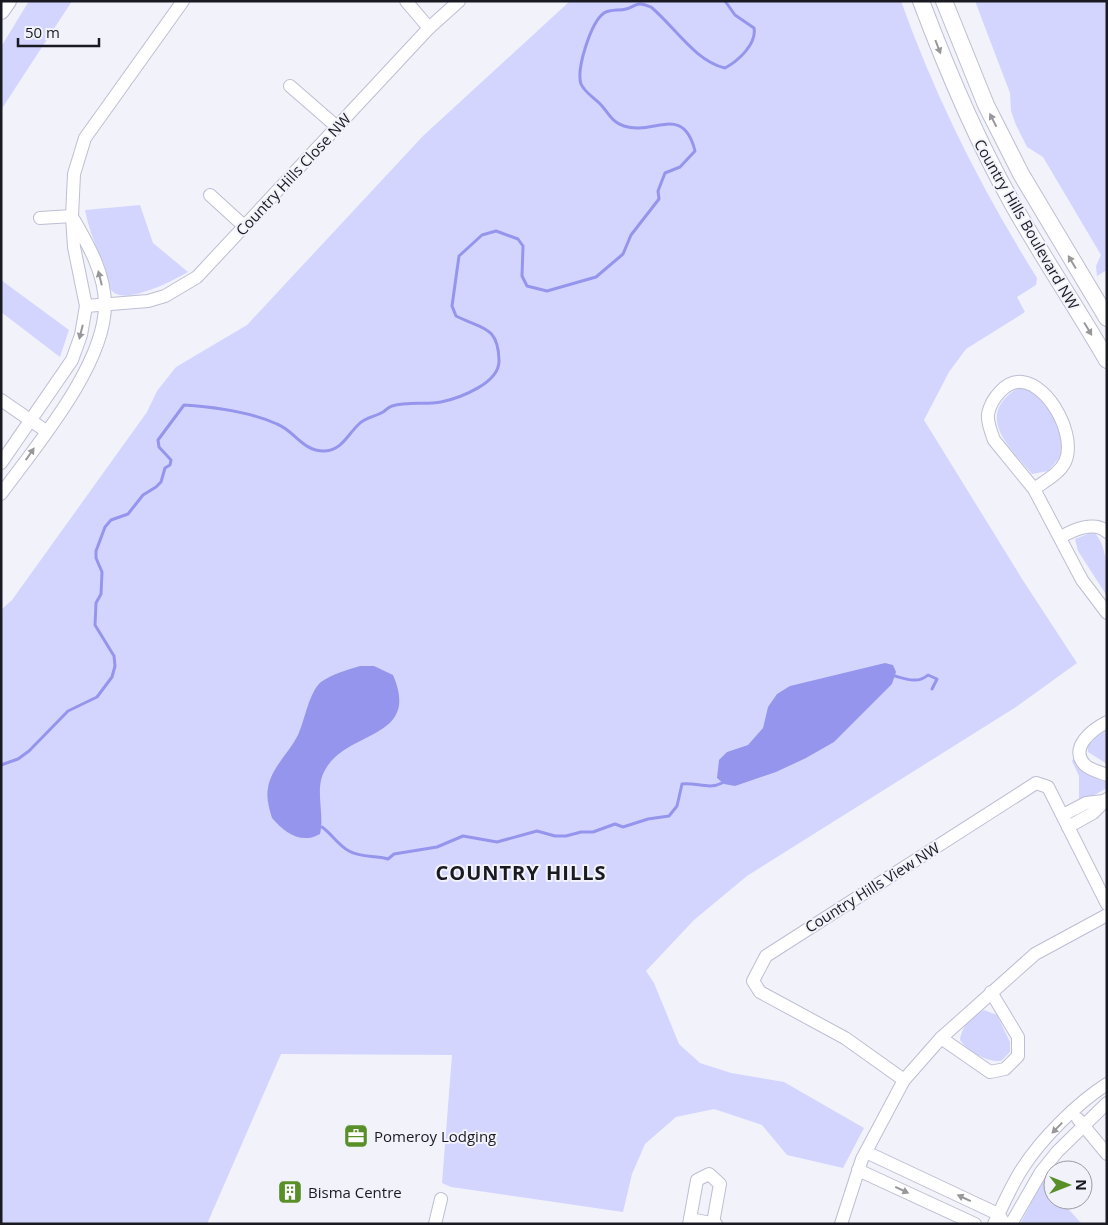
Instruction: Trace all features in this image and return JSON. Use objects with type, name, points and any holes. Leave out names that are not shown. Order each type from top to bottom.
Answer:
[{"type":"main road","points":[[1,10],[7,1]]},
{"type":"main road","name":"Country Hills Boulevard NW","points":[[921,1],[946,66],[978,140],[1011,202],[1107,360]]},
{"type":"main road","name":"Country Hills Boulevard NW","points":[[944,1],[986,104],[1021,174],[1107,318]]},
{"type":"street","points":[[1,463],[72,360],[81,335],[86,306],[74,247],[72,216],[74,174],[85,138],[183,1]]},
{"type":"street","points":[[406,1],[429,28]]},
{"type":"street","name":"Country Hills Close NW","points":[[86,306],[148,301],[165,296],[197,277],[429,28],[459,1]]},
{"type":"street","points":[[290,86],[336,126]]},
{"type":"street","points":[[210,195],[244,226]]},
{"type":"street","points":[[40,218],[72,216]]},
{"type":"street","points":[[1,494],[46,431],[90,364],[101,339],[105,305],[95,258],[72,216]]},
{"type":"street","points":[[1034,489],[1056,474],[1065,461],[1070,445],[1067,431],[1054,407],[1038,390],[1027,383],[1018,382],[1009,384],[993,402],[988,414],[994,440],[1034,489],[1082,580],[1107,613]]},
{"type":"street","points":[[1,400],[46,431]]},
{"type":"street","points":[[1061,537],[1070,531],[1086,527],[1096,526],[1107,532]]},
{"type":"street","points":[[1107,722],[1096,727],[1085,738],[1080,748],[1081,759],[1086,766],[1107,774]]},
{"type":"street","name":"Country Hills View NW","points":[[904,1080],[845,1038],[760,992],[753,981],[766,956],[1036,783],[1048,786],[1107,904]]},
{"type":"street","points":[[1066,821],[1093,813],[1105,800]]},
{"type":"street","points":[[841,1224],[862,1160],[904,1080],[940,1038],[1035,954],[1107,915]]},
{"type":"street","points":[[940,1038],[990,1072],[1005,1069],[1018,1056],[1018,1037],[991,992]]},
{"type":"street","points":[[862,1160],[999,1221],[1022,1168],[1042,1143],[1072,1113],[1107,1084]]},
{"type":"street","points":[[1011,1224],[1041,1172],[1083,1125],[1107,1103]]},
{"type":"street","points":[[1072,1113],[1107,1154]]},
{"type":"street","points":[[862,1160],[976,1224]]},
{"type":"street","points":[[709,1174],[720,1184],[715,1223],[689,1221],[697,1180],[709,1174]]},
{"type":"street","points":[[435,1224],[441,1199]]},
{"type":"shaded area","points":[[29,1],[72,1],[1,110],[1,47]]},
{"type":"shaded area","points":[[570,1],[901,1],[945,109],[979,178],[1037,278],[1036,285],[1017,297],[1025,312],[966,349],[949,372],[924,420],[1024,582],[1077,663],[1016,707],[747,876],[694,920],[646,971],[654,983],[679,1044],[700,1063],[731,1073],[784,1082],[864,1128],[843,1168],[787,1155],[762,1125],[714,1109],[676,1117],[645,1144],[632,1174],[623,1212],[451,1187],[442,1183],[452,1055],[281,1054],[207,1224],[1,1224],[1,610],[12,600],[147,412],[157,391],[176,367],[247,325],[423,136]]},
{"type":"shaded area","points":[[975,1],[1107,1],[1107,270],[1097,276],[1096,266],[1101,255],[1043,157],[1027,147],[1016,125],[1011,111],[1010,93]]},
{"type":"shaded area","points":[[140,205],[153,243],[188,272],[138,294],[118,295],[109,286],[104,265],[93,238],[85,210]]},
{"type":"shaded area","points":[[1,280],[69,330],[60,357],[1,312]]},
{"type":"shaded area","points":[[1019,387],[1033,391],[1059,422],[1065,438],[1060,457],[1048,471],[1032,474],[1013,452],[999,430],[997,419],[999,408],[1006,398]]},
{"type":"shaded area","points":[[1093,532],[1102,544],[1106,560],[1107,596],[1078,551],[1075,539]]},
{"type":"shaded area","points":[[885,663],[893,665],[896,672],[892,684],[834,742],[776,772],[735,786],[724,784],[717,778],[719,760],[727,752],[748,745],[763,728],[768,707],[777,694],[790,686]]},
{"type":"shaded area","points":[[360,666],[374,666],[393,675],[399,696],[397,712],[390,723],[378,732],[349,747],[336,757],[325,770],[320,785],[320,834],[306,838],[293,835],[272,818],[267,796],[270,781],[276,767],[298,735],[313,692],[321,682],[330,677]]},
{"type":"shaded area","points":[[1107,727],[1107,764],[1088,752],[1088,743]]},
{"type":"shaded area","points":[[1074,758],[1083,770],[1107,780],[1107,788],[1089,798],[1079,799],[1079,776],[1072,761]]},
{"type":"shaded area","points":[[984,1010],[997,1015],[1010,1042],[1010,1052],[1001,1061],[990,1060],[978,1055],[960,1040],[962,1031],[968,1022]]},
{"type":"shaded area","points":[[1043,1181],[1043,1210],[1069,1210],[1082,1224],[1020,1224]]},
{"type":"waterway","points":[[1,765],[18,759],[29,751],[68,711],[97,697],[112,677],[115,666],[114,656],[95,625],[96,603],[101,594],[102,572],[96,558],[96,551],[105,527],[111,520],[128,514],[143,495],[161,482],[165,468],[170,465],[171,460],[159,447],[158,440],[184,405],[219,408],[255,416],[283,427],[305,445],[325,451],[336,448],[362,422],[380,414],[391,406],[435,403],[449,400],[478,388],[493,376],[498,368],[498,349],[492,334],[487,330],[456,316],[452,306],[459,256],[482,235],[496,231],[518,239],[523,246],[522,276],[527,286],[547,291],[596,277],[623,254],[631,235],[659,199],[658,191],[665,173],[680,167],[695,151],[690,137],[683,128],[666,124],[635,128],[624,126],[614,120],[583,87],[580,77],[583,57],[590,35],[599,18],[606,12],[626,9],[638,4],[651,7],[694,51],[714,64],[725,68],[746,51],[753,40],[754,34],[754,28],[735,15],[725,1]]},
{"type":"waterway","points":[[895,676],[916,680],[928,675],[937,679],[932,689]]},
{"type":"waterway","points":[[322,827],[349,851],[358,855],[388,859],[394,854],[437,847],[463,836],[497,842],[537,831],[555,836],[566,836],[581,832],[593,832],[615,824],[623,827],[648,819],[669,816],[677,806],[682,784],[712,786],[722,783]]},
{"type":"place","name":"Pomeroy Lodging","points":[[356,1136]]},
{"type":"place","name":"Bisma Centre","points":[[290,1192]]},
{"type":"district","name":"COUNTRY HILLS","points":[[521,872]]}]
